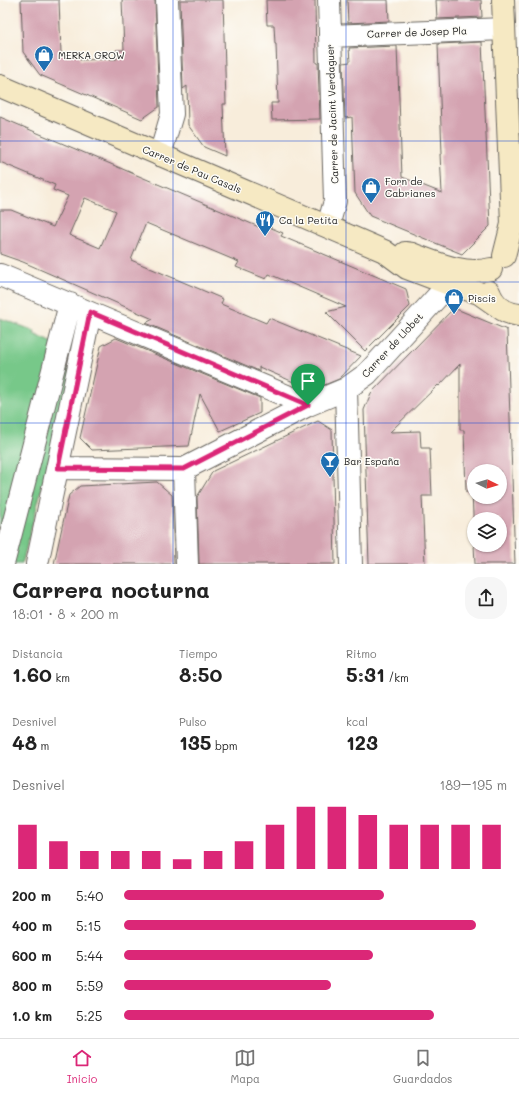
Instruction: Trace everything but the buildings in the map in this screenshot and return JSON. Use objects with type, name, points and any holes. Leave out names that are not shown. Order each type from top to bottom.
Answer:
[{"type":"street","points":[[160,155],[172,114],[168,0]]},
{"type":"street","name":"Carrer de Jacint Verdaguer","points":[[328,226],[334,201],[329,0]]},
{"type":"street","points":[[496,305],[488,288],[488,278],[505,259],[512,224],[503,0]]},
{"type":"street","name":"Carrer de Josep Pla","points":[[330,36],[504,29]]},
{"type":"street","name":"Carrer de Pau Casals","points":[[0,86],[384,251],[407,268],[449,284],[480,293],[506,312],[519,315]]},
{"type":"street","name":"Carrer de Pau Casals","points":[[384,251],[412,254],[451,268],[480,272],[505,259]]},
{"type":"street","points":[[0,275],[308,405]]},
{"type":"street","name":"Carrer de Llobet","points":[[58,468],[184,469],[308,405],[346,389],[367,374],[449,284]]},
{"type":"street","points":[[3,564],[70,304]]},
{"type":"street","points":[[37,564],[90,312]]},
{"type":"street","points":[[346,389],[351,564]]},
{"type":"street","points":[[184,469],[187,564]]},
{"type":"green space","points":[[0,318],[35,331],[34,334],[77,354],[22,564],[0,564]]},
{"type":"place","name":"MERKA GROW","points":[[44,72]]},
{"type":"place","name":"Forn de Cabrianes","points":[[371,204]]},
{"type":"place","name":"Ca la Petita","points":[[265,237]]},
{"type":"place","name":"Piscis","points":[[454,315]]},
{"type":"place","name":"Bar España","points":[[330,478]]},
{"type":"route","points":[[90,312],[308,405],[184,469],[58,468],[90,312]]}]
